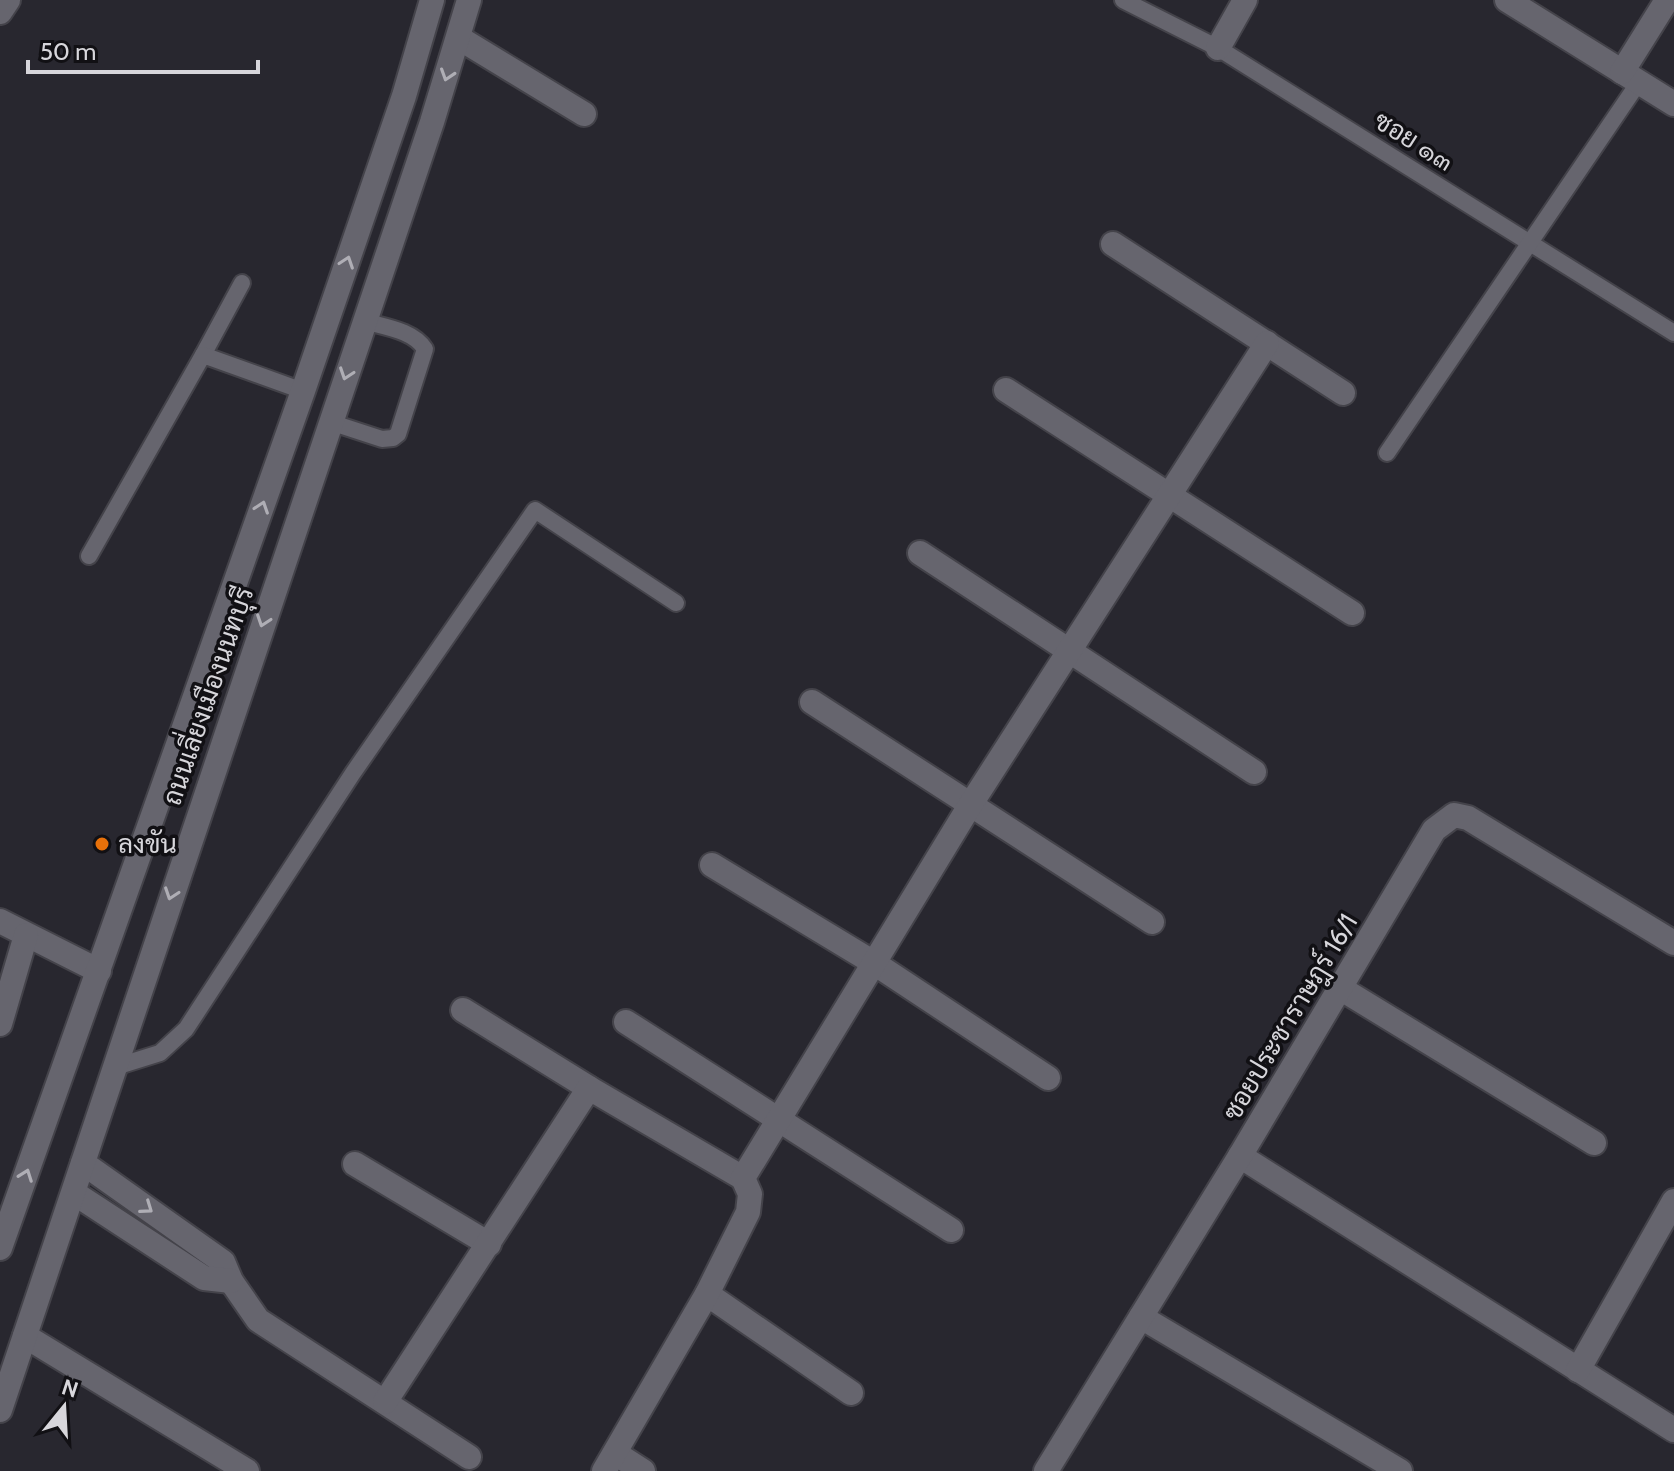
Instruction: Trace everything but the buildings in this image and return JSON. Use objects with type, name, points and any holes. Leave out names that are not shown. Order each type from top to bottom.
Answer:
[{"type":"street","points":[[0,12],[8,0]]},
{"type":"street","name":"ถนนเลี่ยงเมืองนนทบุรี","points":[[0,1248],[303,391],[404,96],[432,0]]},
{"type":"street","name":"ถนนเลี่ยงเมืองนนทบุรี","points":[[0,1410],[459,38],[469,0]]},
{"type":"street","points":[[1218,48],[1245,0]]},
{"type":"street","points":[[1507,0],[1674,104]]},
{"type":"street","points":[[1630,77],[1667,0]]},
{"type":"street","points":[[459,38],[584,114]]},
{"type":"street","points":[[1113,244],[1343,393]]},
{"type":"street","points":[[743,1178],[969,807],[1267,343]]},
{"type":"street","points":[[1006,390],[1352,613]]},
{"type":"street","points":[[920,553],[1254,772]]},
{"type":"street","points":[[812,702],[969,807],[1152,922]]},
{"type":"street","name":"ซอยประชาราษฎร์ 16/1","points":[[1046,1471],[1240,1156],[1434,830],[1454,815],[1468,818],[1674,943]]},
{"type":"street","points":[[712,865],[874,963],[1048,1078]]},
{"type":"street","points":[[0,921],[99,971]]},
{"type":"street","points":[[0,1024],[26,935]]},
{"type":"street","points":[[1340,988],[1594,1143]]},
{"type":"street","points":[[463,1010],[743,1178],[750,1194],[748,1212],[707,1294],[610,1462],[643,1471]]},
{"type":"street","points":[[626,1022],[776,1121],[951,1230]]},
{"type":"street","points":[[385,1402],[589,1088]]},
{"type":"street","points":[[1240,1156],[1674,1430]]},
{"type":"street","points":[[83,1163],[223,1262],[231,1281],[258,1320],[469,1457]]},
{"type":"street","points":[[355,1164],[489,1244]]},
{"type":"street","points":[[74,1193],[204,1278],[231,1281]]},
{"type":"street","points":[[1578,1370],[1674,1201]]},
{"type":"street","points":[[707,1294],[851,1393]]},
{"type":"street","points":[[1141,1317],[1400,1471]]},
{"type":"street","points":[[25,1336],[247,1471]]},
{"type":"lane","name":"ซอย ๑๓","points":[[1123,0],[1218,48],[1674,333]]},
{"type":"lane","points":[[1387,453],[1529,241],[1630,77]]},
{"type":"lane","points":[[89,556],[242,283]]},
{"type":"lane","points":[[330,422],[382,439],[398,434],[425,349],[419,340],[409,335],[364,321]]},
{"type":"lane","points":[[203,355],[303,391]]},
{"type":"lane","points":[[112,1068],[160,1053],[186,1029],[353,773],[535,510],[676,603]]},
{"type":"place","name":"ลงขัน","points":[[102,844]]}]
